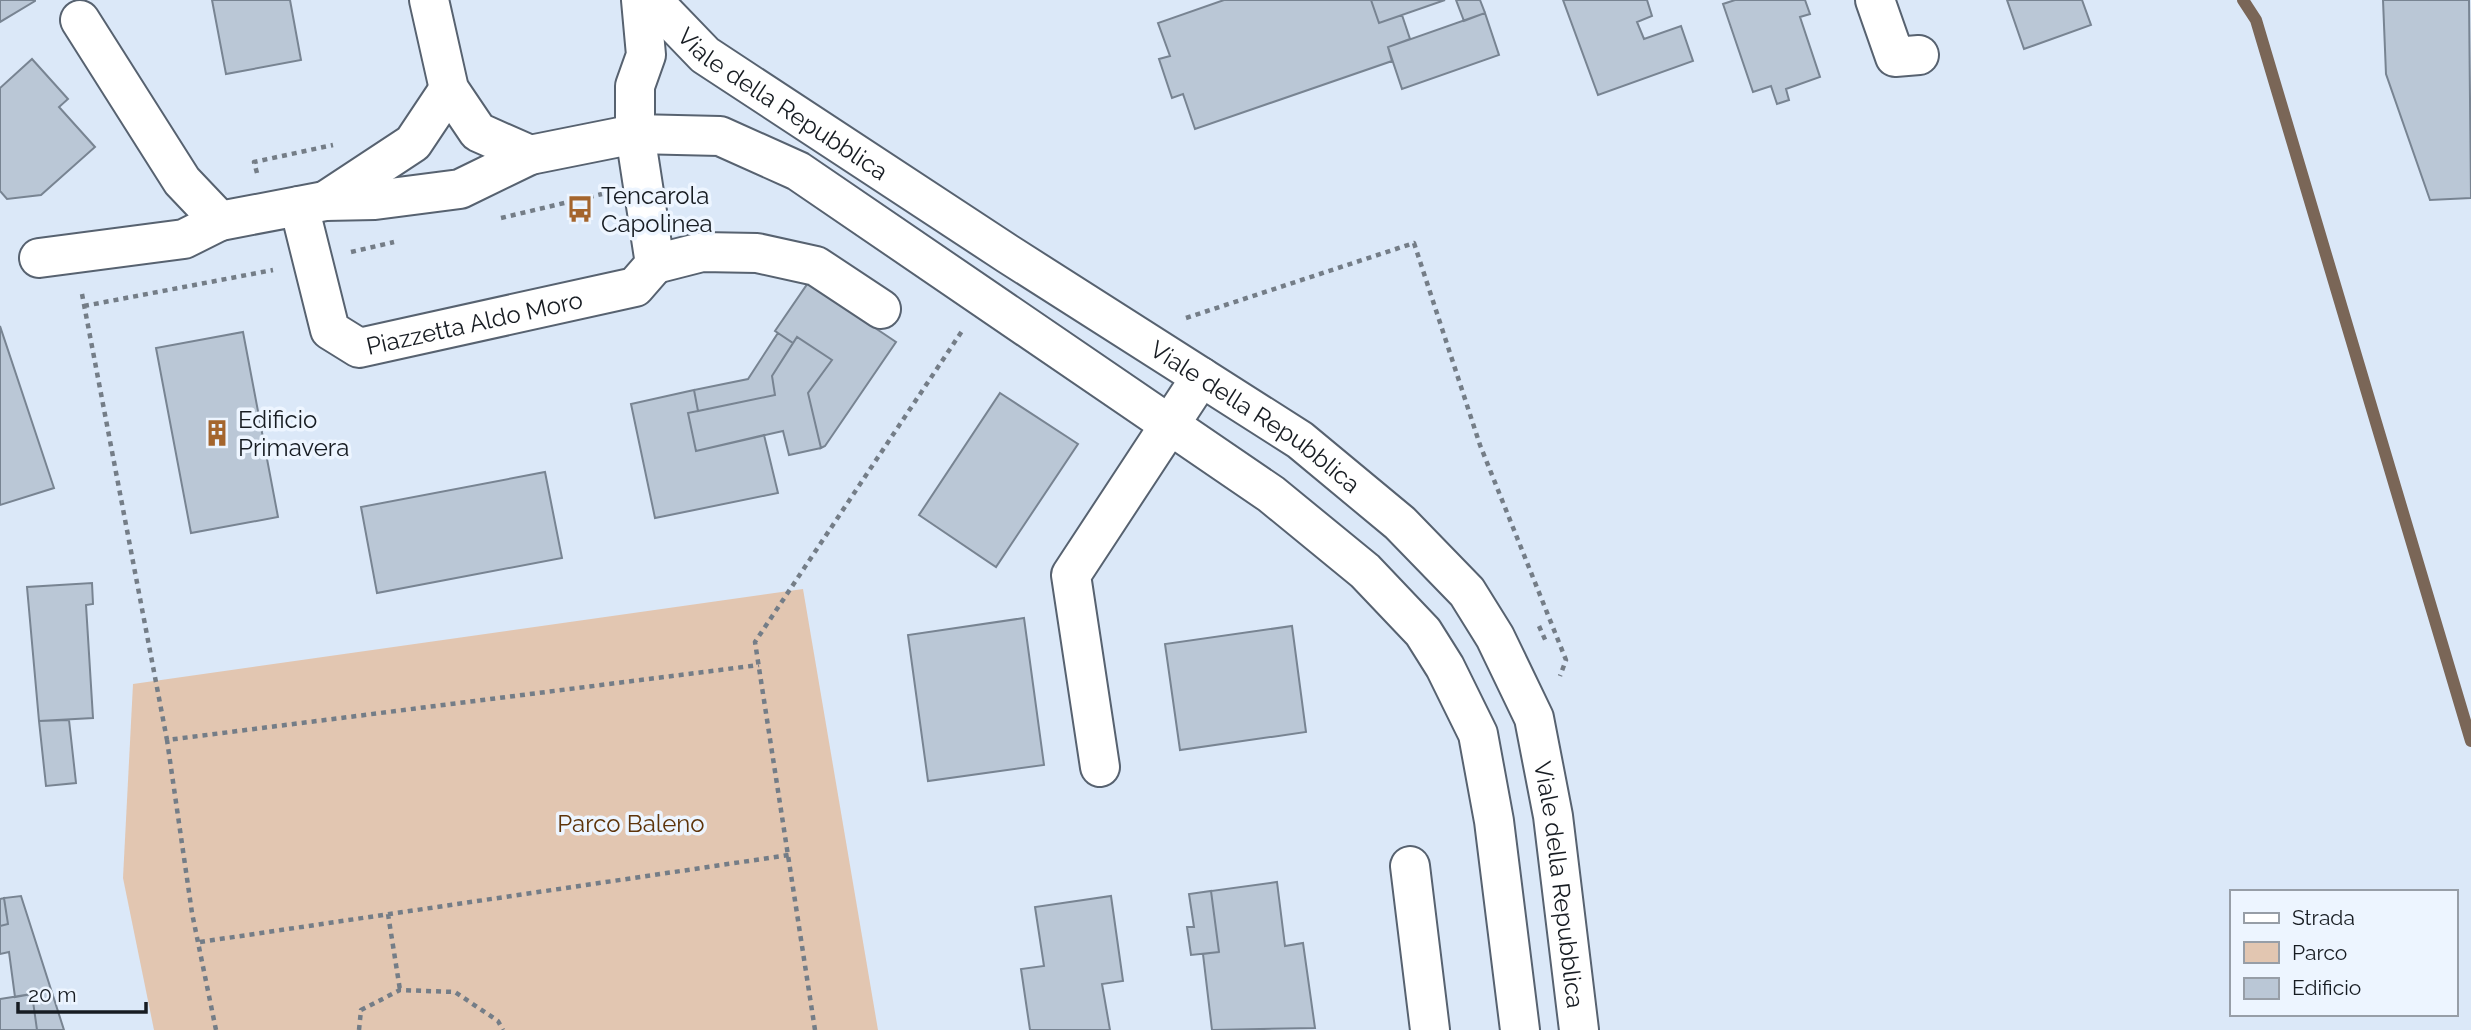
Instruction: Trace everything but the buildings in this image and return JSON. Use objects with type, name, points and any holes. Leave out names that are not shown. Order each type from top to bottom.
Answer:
[{"type":"street","points":[[429,0],[449,89],[478,132],[530,155]]},
{"type":"street","points":[[641,0],[646,55],[635,86],[635,134],[655,264]]},
{"type":"street","name":"Viale della Repubblica","points":[[652,0],[705,55],[1008,254],[1300,440],[1400,523],[1467,592],[1495,637],[1534,718],[1553,816],[1579,1030]]},
{"type":"street","points":[[1875,0],[1895,57],[1919,55]]},
{"type":"street","points":[[80,20],[182,181],[220,221]]},
{"type":"street","points":[[312,204],[413,143],[449,89]]},
{"type":"street","points":[[57,255],[184,239],[220,221],[312,204],[375,200],[460,189],[530,155],[635,134]]},
{"type":"street","name":"Viale della Repubblica","points":[[635,134],[720,135],[798,171],[983,300],[1271,494],[1365,571],[1423,632],[1478,734],[1494,821],[1520,1030]]},
{"type":"street","name":"Piazzetta Aldo Moro","points":[[312,204],[330,330],[359,348],[635,287],[655,264],[702,251],[757,253],[816,266],[881,309]]},
{"type":"street","points":[[1100,767],[1071,575],[1200,377]]},
{"type":"street","points":[[1410,866],[1430,1030]]},
{"type":"path","points":[[1182,320],[1414,243],[1480,445],[1566,660],[1560,677],[1534,718]]},
{"type":"path","points":[[57,255],[167,740],[192,914],[200,942],[216,1030]]},
{"type":"path","points":[[815,1030],[755,642],[983,300]]},
{"type":"path","points":[[167,740],[759,665]]},
{"type":"path","points":[[200,942],[789,855]]},
{"type":"path","points":[[388,914],[400,990]]},
{"type":"path","points":[[359,1030],[361,1010],[400,990],[455,992],[498,1021],[503,1030]]},
{"type":"green space","name":"Parco Baleno","points":[[803,589],[878,1030],[154,1030],[123,878],[133,684]]},
{"type":"waterway","points":[[2243,0],[2256,20],[2471,741]]},
{"type":"place","name":"Tencarola Capolinea","points":[[580,209]]},
{"type":"place","name":"Edificio Primavera","points":[[217,433]]}]
